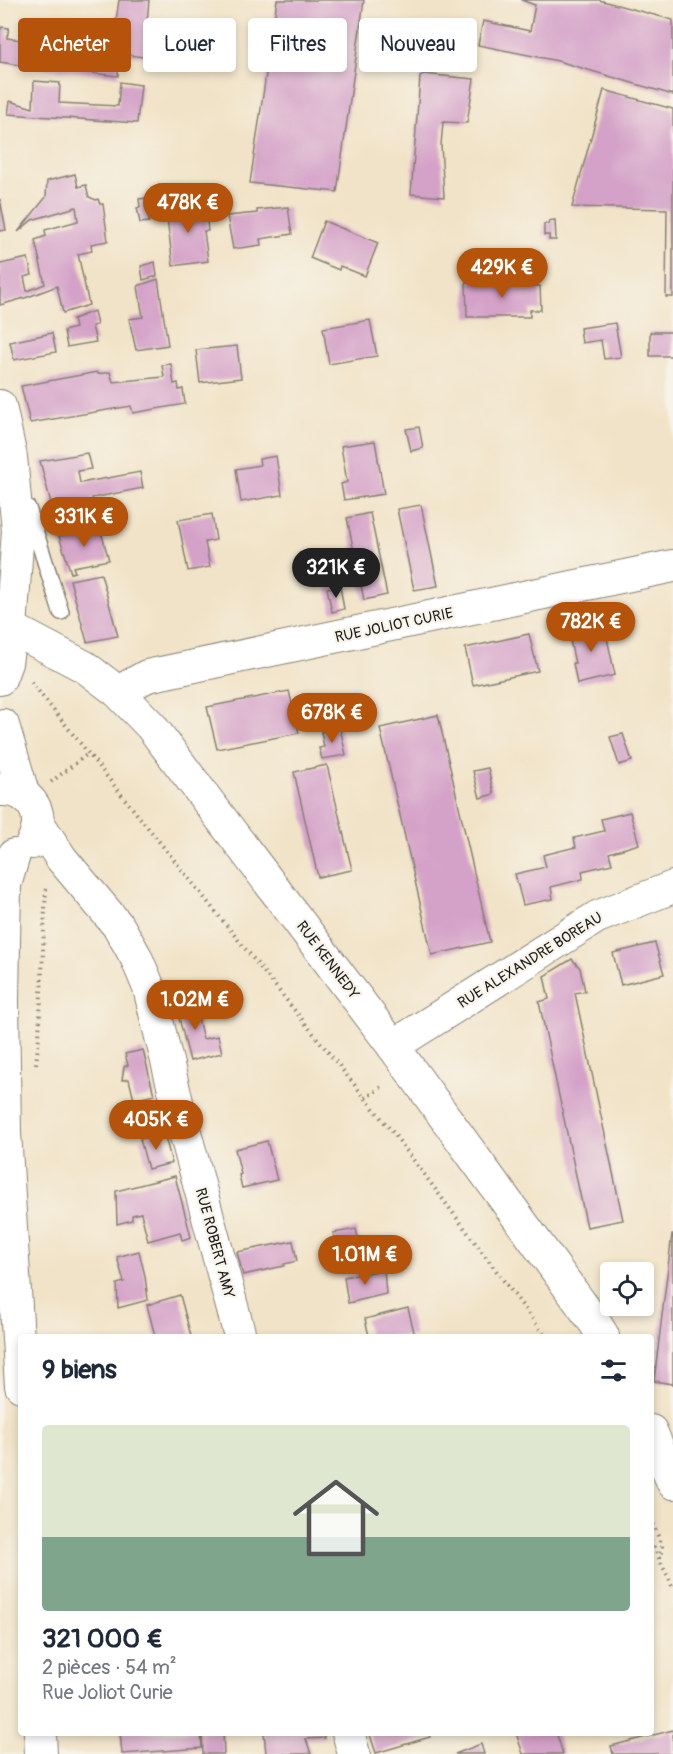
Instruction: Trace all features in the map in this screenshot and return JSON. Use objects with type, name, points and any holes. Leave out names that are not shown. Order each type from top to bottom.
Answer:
[{"type":"street","points":[[0,406],[11,457],[18,531],[11,628],[6,663],[9,708],[2,726]]},
{"type":"street","name":"RUE JOLIOT CURIE","points":[[118,692],[147,676],[673,566]]},
{"type":"street","name":"RUE KENNEDY","points":[[11,628],[85,667],[118,692],[151,726],[393,1046],[602,1334]]},
{"type":"street","name":"RUE ROBERT AMY","points":[[2,726],[24,790],[37,813],[14,857],[66,863],[119,927],[136,957],[149,988],[179,1110],[239,1334]]},
{"type":"street","points":[[14,857],[2,1000],[5,1133],[18,1339]]},
{"type":"street","name":"RUE ALEXANDRE BOREAU","points":[[393,1046],[597,917],[673,887]]},
{"type":"street","points":[[654,1438],[672,1479]]},
{"type":"street","points":[[40,1736],[41,1754]]},
{"type":"street","points":[[349,1736],[354,1754]]},
{"type":"lane","points":[[11,457],[61,612]]},
{"type":"path","points":[[8,680],[89,753],[394,1134],[544,1334]]},
{"type":"path","points":[[24,790],[89,753]]},
{"type":"path","points":[[35,1068],[39,1037],[44,888],[66,863]]},
{"type":"path","points":[[654,1526],[662,1546],[660,1560]]},
{"type":"path","points":[[654,1547],[673,1588]]},
{"type":"building","points":[[119,0],[149,0],[147,18],[143,18],[143,57],[131,55],[131,18],[116,18]]},
{"type":"building","points":[[277,0],[364,0],[361,18],[359,18],[359,36],[337,192],[250,183],[266,72],[347,72],[347,18],[274,18]]},
{"type":"building","points":[[521,0],[599,0],[673,20],[673,95],[558,61],[478,45],[483,21],[530,31],[535,5]]},
{"type":"building","points":[[2,27],[9,28],[7,38],[18,40],[18,65],[0,62]]},
{"type":"building","points":[[79,72],[118,72],[118,76]]},
{"type":"building","points":[[423,74],[474,79],[467,123],[443,122],[441,145],[444,197],[411,194],[420,77]]},
{"type":"building","points":[[34,81],[60,83],[59,103],[118,106],[120,82],[141,85],[137,123],[8,114],[10,101],[33,108]]},
{"type":"building","points":[[604,90],[673,109],[673,297],[666,297],[667,209],[572,207]]},
{"type":"building","points":[[75,174],[78,187],[86,185],[89,197],[98,199],[100,204],[103,204],[108,241],[91,244],[92,251],[78,254],[89,305],[63,313],[57,286],[0,305],[0,264],[28,258],[32,275],[24,277],[27,291],[45,284],[35,240],[46,236],[45,230],[78,221],[76,207],[32,220],[18,232],[46,197],[47,181]]},
{"type":"building","points":[[146,198],[149,222],[140,223],[137,208],[140,207],[139,199]]},
{"type":"building","points":[[0,199],[6,230],[0,231]]},
{"type":"building","points":[[205,204],[208,231],[204,231],[208,261],[173,266],[166,210]]},
{"type":"building","points":[[288,207],[292,234],[260,239],[261,245],[233,249],[227,216]]},
{"type":"building","points":[[555,220],[556,240],[549,240],[549,235],[544,235],[544,224]]},
{"type":"building","points":[[324,221],[378,243],[365,276],[340,266],[339,270],[310,258]]},
{"type":"building","points":[[155,262],[157,276],[143,280],[141,266]]},
{"type":"building","points":[[158,279],[168,345],[136,350],[129,319],[143,317],[138,286]]},
{"type":"building","points":[[529,280],[530,286],[540,286],[541,310],[530,310],[530,317],[467,317],[466,281]]},
{"type":"building","points":[[94,311],[97,325],[92,326],[96,342],[67,347],[64,331],[75,328],[73,319]]},
{"type":"building","points":[[370,320],[377,356],[329,364],[323,328]]},
{"type":"building","points":[[615,323],[621,357],[604,359],[601,340],[582,343],[580,328]]},
{"type":"building","points":[[650,332],[673,332],[673,356],[650,356]]},
{"type":"building","points":[[52,333],[56,352],[14,360],[10,342]]},
{"type":"building","points":[[237,346],[241,378],[200,383],[196,350]]},
{"type":"building","points":[[171,364],[174,384],[178,383],[179,390],[183,389],[185,404],[133,413],[131,406],[30,423],[21,386],[97,372],[98,374],[110,372],[113,382],[164,377],[162,365]]},
{"type":"building","points":[[419,427],[423,448],[411,451],[406,429]]},
{"type":"building","points":[[375,441],[384,494],[344,500],[341,484],[347,482],[341,446]]},
{"type":"building","points":[[87,453],[91,469],[78,471],[80,483],[140,472],[143,488],[92,498],[97,518],[57,526],[40,461]]},
{"type":"building","points":[[276,456],[282,495],[241,502],[236,469],[260,465],[259,459]]},
{"type":"building","points":[[421,505],[438,586],[414,590],[397,509]]},
{"type":"building","points":[[370,513],[387,595],[364,600],[347,518]]},
{"type":"building","points":[[212,514],[216,540],[205,542],[210,567],[188,571],[178,520]]},
{"type":"building","points":[[100,528],[109,560],[73,567],[75,572],[71,573],[59,536]]},
{"type":"building","points":[[101,574],[118,636],[87,642],[70,580]]},
{"type":"building","points":[[340,586],[344,609],[332,612],[327,588]]},
{"type":"building","points":[[589,623],[590,627],[604,624],[615,675],[577,684],[567,627]]},
{"type":"building","points":[[529,634],[538,671],[473,685],[465,648]]},
{"type":"building","points":[[289,691],[299,733],[217,749],[207,707]]},
{"type":"building","points":[[438,715],[490,942],[432,955],[380,728]]},
{"type":"building","points":[[340,728],[346,755],[322,759],[319,748],[324,747],[321,732]]},
{"type":"building","points":[[623,734],[632,761],[619,765],[610,737]]},
{"type":"building","points":[[327,765],[352,870],[318,877],[294,772]]},
{"type":"building","points":[[488,768],[494,794],[480,798],[473,771]]},
{"type":"building","points":[[630,812],[639,844],[609,853],[612,864],[582,871],[583,879],[551,887],[553,899],[523,905],[515,874],[546,867],[543,855],[576,847],[574,838],[604,831],[601,819]]},
{"type":"building","points":[[655,943],[664,974],[621,985],[613,953]]},
{"type":"building","points":[[572,959],[580,968],[585,991],[575,993],[623,1220],[587,1227],[539,1002],[549,999],[544,976]]},
{"type":"building","points":[[192,994],[203,1039],[218,1036],[222,1053],[190,1061],[174,998]]},
{"type":"building","points":[[143,1050],[154,1095],[134,1100],[129,1079],[122,1080],[124,1067],[128,1065],[125,1054]]},
{"type":"building","points":[[164,1133],[172,1163],[148,1169],[140,1139]]},
{"type":"building","points":[[267,1141],[277,1180],[242,1188],[235,1149]]},
{"type":"building","points":[[175,1176],[191,1237],[182,1240],[180,1232],[148,1241],[141,1213],[132,1215],[132,1220],[117,1224],[116,1191]]},
{"type":"building","points":[[356,1229],[365,1265],[342,1269],[333,1233]]},
{"type":"building","points":[[673,1234],[673,1384],[654,1381]]},
{"type":"building","points":[[293,1241],[297,1261],[243,1275],[237,1252]]},
{"type":"building","points":[[139,1251],[148,1300],[118,1308],[117,1284],[124,1282],[117,1257]]},
{"type":"building","points":[[384,1270],[386,1294],[348,1303],[344,1277]]},
{"type":"building","points":[[180,1295],[190,1334],[154,1334],[147,1305]]},
{"type":"building","points":[[408,1308],[414,1334],[369,1334],[365,1319]]},
{"type":"building","points":[[673,1730],[673,1754],[613,1754],[611,1746]]},
{"type":"building","points":[[120,1736],[201,1736],[202,1748],[122,1754]]},
{"type":"building","points":[[202,1736],[223,1736],[224,1754],[203,1754]]},
{"type":"building","points":[[264,1736],[324,1736],[325,1738],[306,1739],[311,1754],[266,1754]]},
{"type":"building","points":[[370,1736],[430,1736],[430,1737],[376,1753]]},
{"type":"building","points":[[517,1736],[557,1736],[563,1754],[523,1754]]},
{"type":"building","points":[[481,1744],[484,1754],[455,1754]]}]
